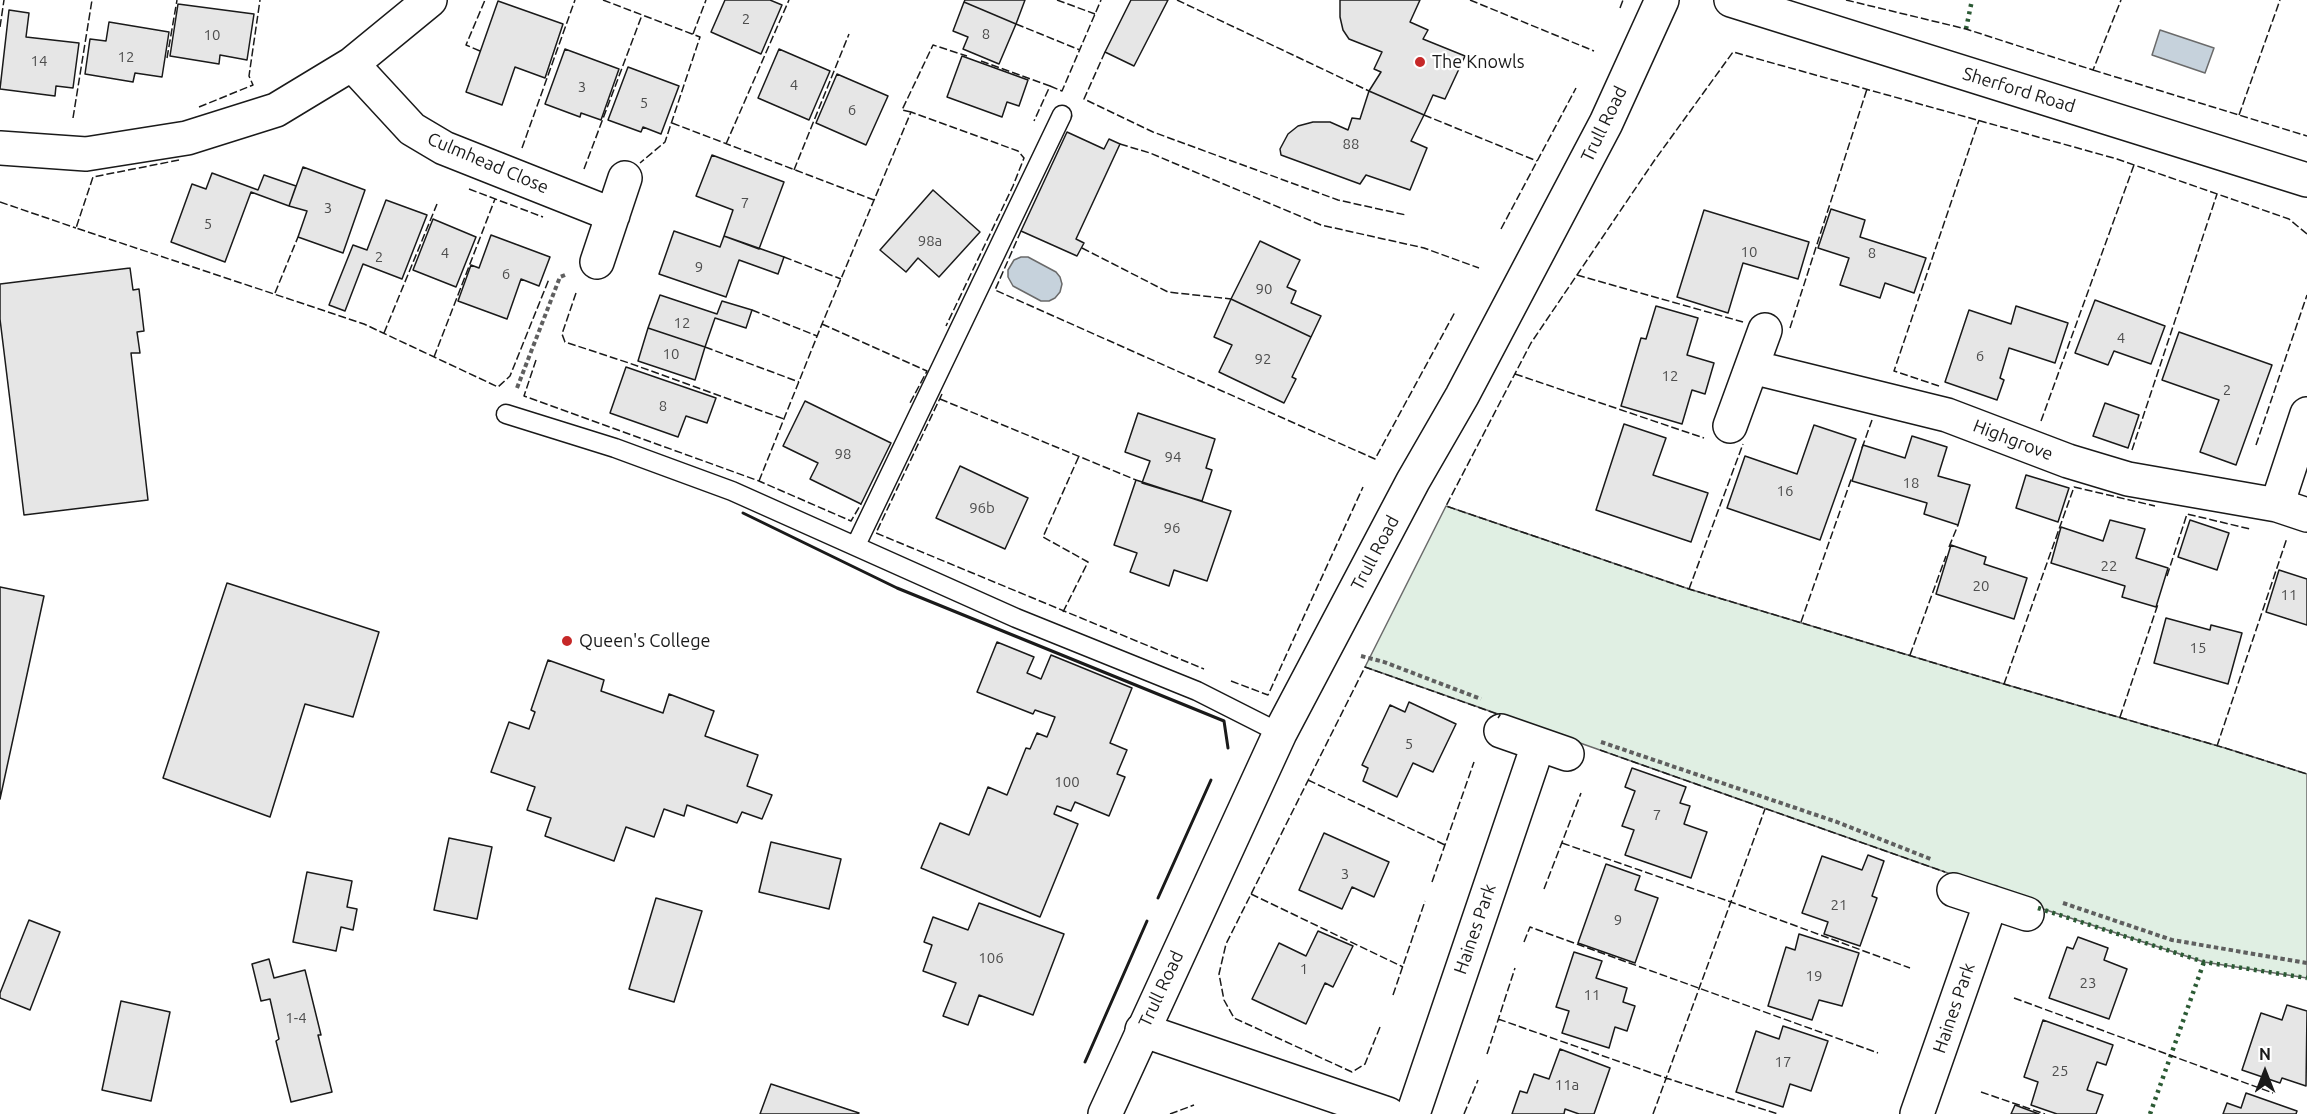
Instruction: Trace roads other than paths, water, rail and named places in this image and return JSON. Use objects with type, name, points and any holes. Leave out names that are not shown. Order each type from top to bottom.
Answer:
[{"type":"street","points":[[0,148],[86,154],[187,138],[276,110],[352,64],[430,0]]},
{"type":"street","name":"Trull Road","points":[[1105,1114],[1280,733],[1606,123],[1662,0]]},
{"type":"street","name":"Sherford Road","points":[[1731,0],[2307,180]]},
{"type":"street","name":"Culmhead Close","points":[[352,64],[412,129],[436,143],[613,215]]},
{"type":"street","points":[[584,267],[613,215],[626,178]]},
{"type":"street","points":[[1730,426],[1766,330]]},
{"type":"street","name":"Highgrove","points":[[1752,367],[1947,415],[2068,461],[2128,479],[2277,505],[2307,515]]},
{"type":"street","points":[[2277,505],[2307,414]]},
{"type":"street","name":"Haines Park","points":[[1413,1114],[1553,749],[1495,717]]},
{"type":"street","points":[[1949,877],[1991,902],[2041,908]]},
{"type":"street","name":"Haines Park","points":[[1917,1114],[1991,902]]},
{"type":"street","points":[[1142,1030],[1388,1114]]},
{"type":"lane","points":[[856,545],[1062,115]]},
{"type":"lane","points":[[506,414],[615,448],[732,490],[1016,618],[1197,691],[1280,733]]},
{"type":"place","name":"The Knowls","points":[[1420,62]]},
{"type":"place","name":"Queen's College","points":[[567,641]]}]
